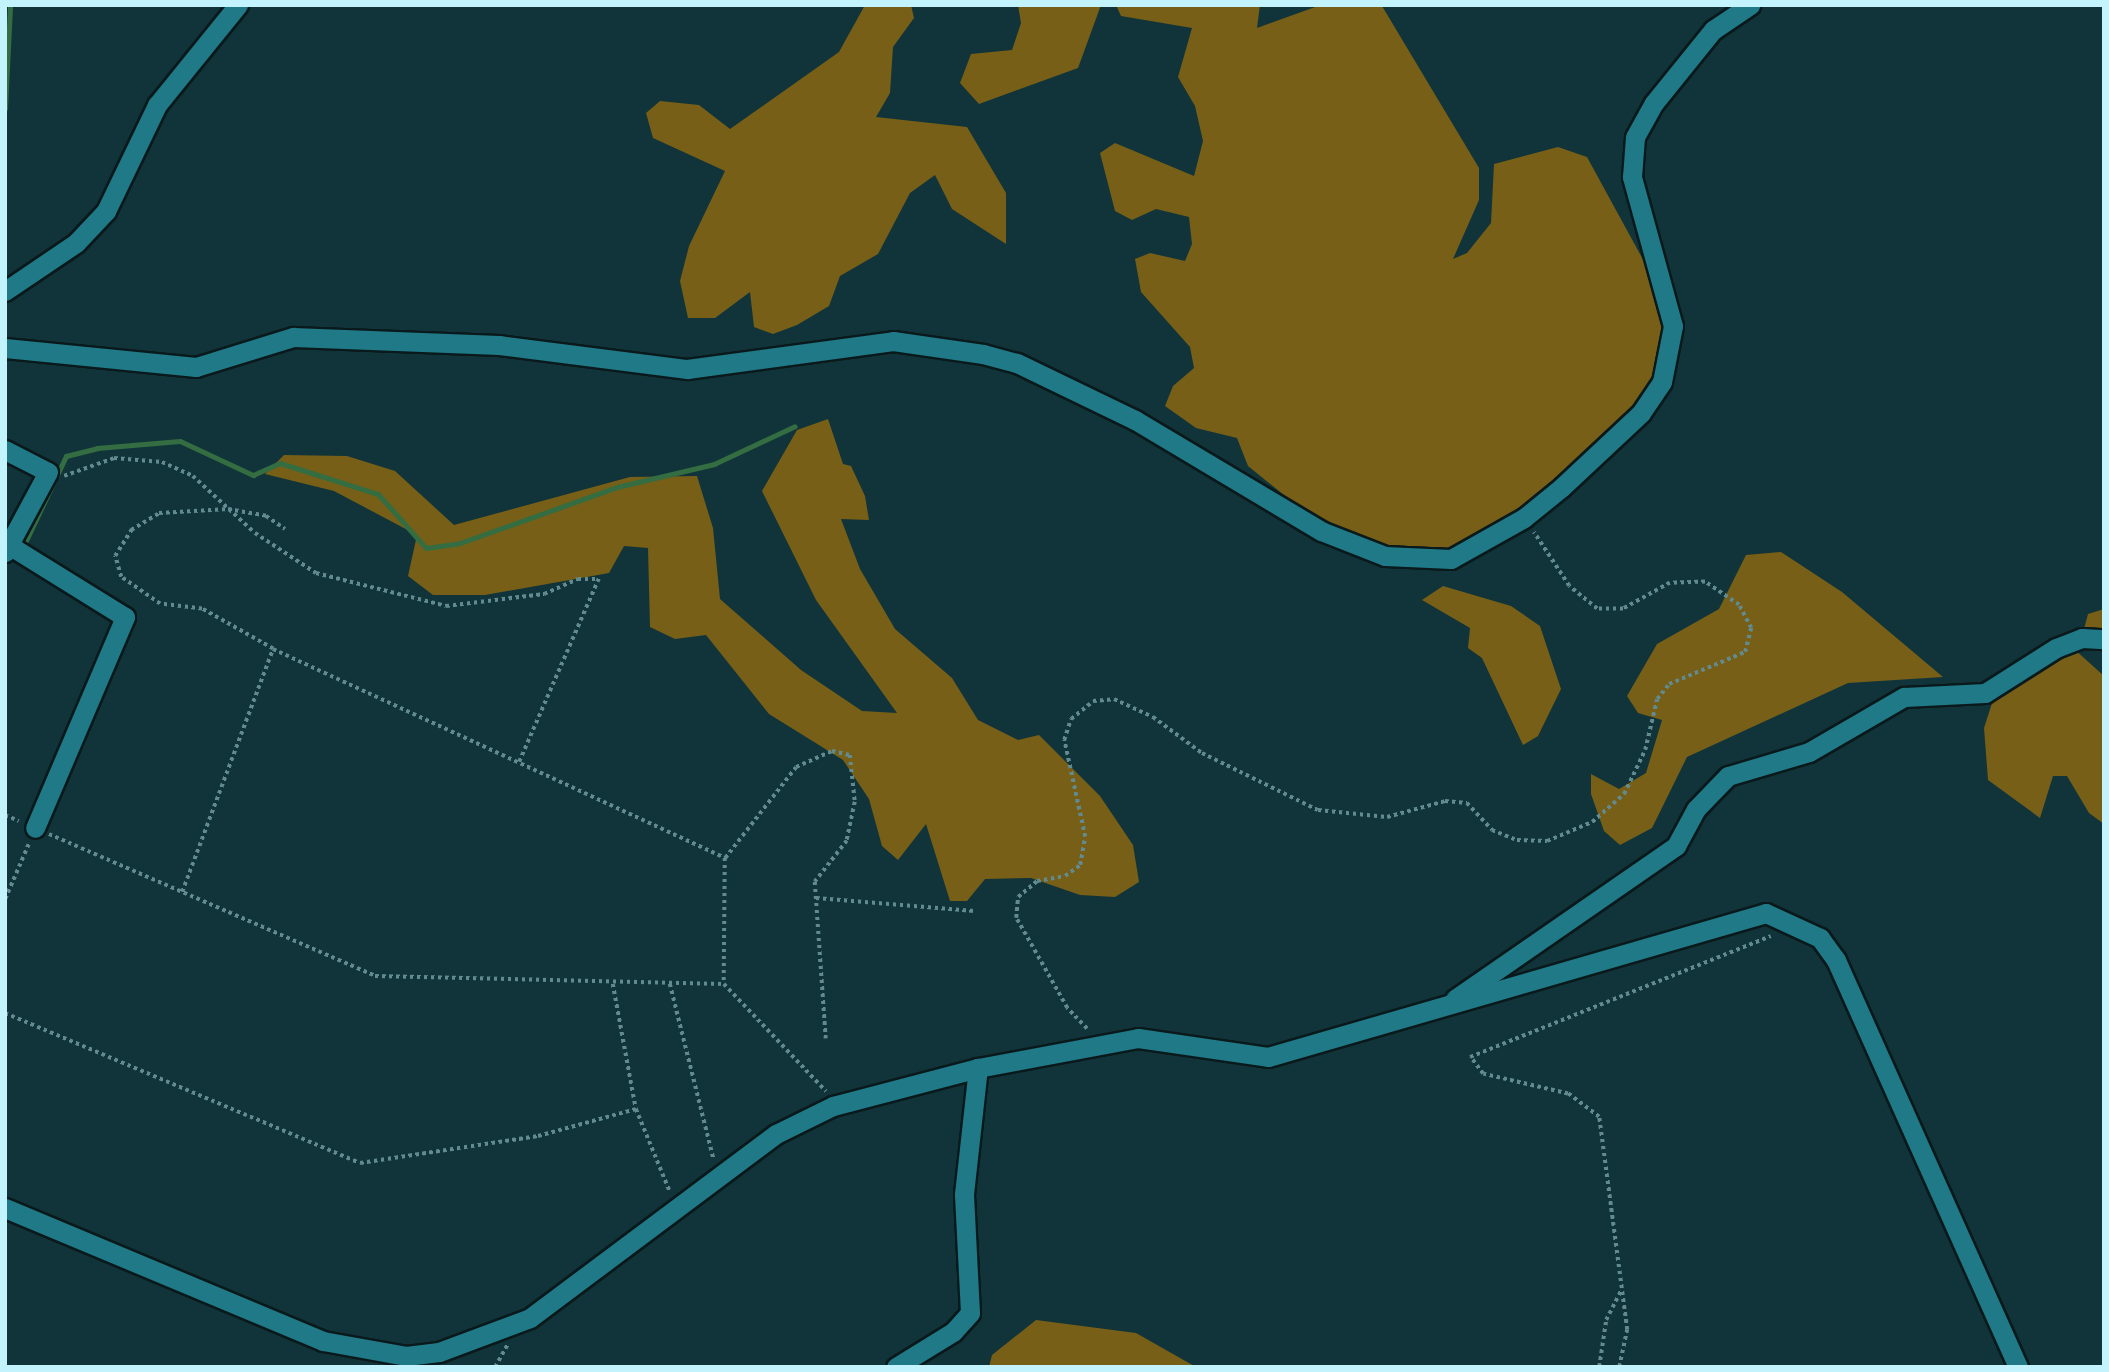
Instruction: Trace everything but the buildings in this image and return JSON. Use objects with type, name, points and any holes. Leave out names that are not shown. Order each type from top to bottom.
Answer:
[{"type":"street","points":[[5,291],[76,243],[106,211],[157,106],[238,5]]},
{"type":"street","points":[[5,348],[196,367],[293,337],[354,338],[499,345],[687,369],[893,341],[1017,363],[1135,420],[1321,531],[1385,556],[1451,559],[1524,518],[1641,413],[1662,382],[1673,326],[1632,177],[1635,137],[1654,103],[1713,30],[1749,5]]},
{"type":"street","points":[[5,450],[48,472],[9,550],[125,617],[35,828]]},
{"type":"street","points":[[1443,1007],[1676,846],[1696,808],[1728,776],[1809,752],[1904,697],[1984,693],[2056,648],[2081,638],[2104,639]]},
{"type":"street","points":[[5,1208],[323,1341],[406,1356],[481,1340],[530,1318],[776,1134],[840,1105],[978,1068],[1138,1038],[1268,1057],[1766,913],[1820,938],[1836,960],[2018,1367]]},
{"type":"street","points":[[897,1367],[953,1332],[970,1313],[964,1194],[978,1068]]},
{"type":"path","points":[[48,472],[62,477],[79,466],[142,458],[193,476],[229,509],[316,573],[446,606],[544,594],[578,579],[599,579],[519,763]]},
{"type":"path","points":[[285,528],[266,516],[229,509],[159,513],[131,530],[115,556],[121,578],[160,604],[202,609],[240,625],[273,649],[725,858]]},
{"type":"path","points":[[1101,1043],[1067,1009],[1016,918],[1018,897],[1037,881],[1065,876],[1080,865],[1085,837],[1064,740],[1071,719],[1093,701],[1114,699],[1153,716],[1202,754],[1318,810],[1387,817],[1445,801],[1467,803],[1492,830],[1517,840],[1547,841],[1592,822],[1624,794],[1645,750],[1657,699],[1669,684],[1745,652],[1751,628],[1740,606],[1705,582],[1671,583],[1622,609],[1597,609],[1569,586],[1524,518]]},
{"type":"path","points":[[182,892],[273,649]]},
{"type":"path","points":[[826,1039],[815,882],[846,841],[855,802],[850,755],[832,751],[796,767],[725,858],[724,984],[840,1105]]},
{"type":"path","points":[[5,900],[35,828],[375,976],[613,984],[724,984]]},
{"type":"path","points":[[817,898],[974,911]]},
{"type":"path","points":[[1619,1367],[1627,1330],[1599,1117],[1568,1094],[1483,1074],[1470,1057],[1796,926]]},
{"type":"path","points":[[613,984],[636,1109],[676,1207]]},
{"type":"path","points":[[670,984],[720,1175]]},
{"type":"path","points":[[5,1013],[360,1163],[538,1136],[636,1109]]},
{"type":"path","points":[[1599,1367],[1606,1320],[1622,1288]]},
{"type":"path","points":[[495,1367],[508,1340]]},
{"type":"shaded area","points":[[865,5],[911,5],[914,18],[893,47],[890,93],[876,117],[967,127],[1006,193],[1006,244],[952,209],[935,175],[910,193],[878,254],[840,276],[829,306],[797,325],[773,334],[754,327],[750,292],[715,318],[688,318],[680,281],[689,246],[725,171],[653,138],[646,113],[660,101],[699,105],[730,129],[839,52]]},
{"type":"shaded area","points":[[1018,5],[1101,5],[1078,68],[979,104],[960,83],[971,54],[1012,50],[1021,23]]},
{"type":"shaded area","points":[[1116,5],[1260,5],[1257,28],[1318,6],[1382,6],[1479,168],[1479,200],[1453,259],[1467,253],[1491,223],[1494,164],[1558,147],[1587,157],[1658,287],[1668,324],[1657,375],[1638,406],[1522,508],[1452,551],[1390,549],[1321,525],[1248,466],[1237,438],[1196,428],[1165,406],[1173,386],[1194,368],[1190,347],[1141,292],[1135,259],[1150,253],[1185,261],[1192,244],[1189,217],[1156,209],[1132,220],[1115,211],[1100,153],[1115,143],[1194,176],[1203,141],[1195,106],[1178,77],[1192,28],[1121,16]]},
{"type":"shaded area","points":[[828,419],[843,464],[851,466],[865,496],[869,520],[841,519],[860,569],[895,629],[952,678],[978,720],[1018,740],[1039,735],[1100,796],[1133,845],[1139,882],[1115,897],[1080,895],[1031,878],[985,879],[967,901],[950,901],[926,824],[898,860],[882,846],[869,799],[843,760],[769,714],[706,635],[675,639],[650,627],[648,548],[624,546],[609,573],[485,595],[433,595],[408,576],[417,535],[334,491],[265,474],[284,455],[347,456],[395,471],[454,525],[630,477],[697,476],[713,528],[720,599],[801,670],[862,711],[897,713],[816,600],[762,491],[797,430]]},
{"type":"shaded area","points":[[1781,552],[1842,592],[1943,677],[1848,683],[1687,757],[1652,828],[1620,845],[1604,831],[1591,794],[1591,774],[1619,789],[1646,773],[1662,720],[1638,713],[1627,696],[1657,644],[1719,609],[1746,555]]},
{"type":"shaded area","points":[[1443,586],[1511,606],[1540,626],[1561,689],[1538,736],[1523,745],[1482,658],[1468,648],[1470,628],[1422,600]]},
{"type":"shaded area","points":[[2104,609],[2104,631],[2084,629],[2088,614]]},
{"type":"shaded area","points":[[2073,648],[2104,676],[2104,824],[2089,813],[2067,776],[2053,776],[2040,818],[1988,780],[1984,728],[1994,697]]},
{"type":"shaded area","points":[[1036,1320],[1136,1333],[1196,1367],[989,1367],[992,1355]]},
{"type":"waterway","points":[[5,109],[10,5]]},
{"type":"waterway","points":[[22,549],[66,456],[97,448],[180,441],[253,475],[280,463],[378,494],[426,548],[460,543],[617,487],[714,464],[795,426]]}]
